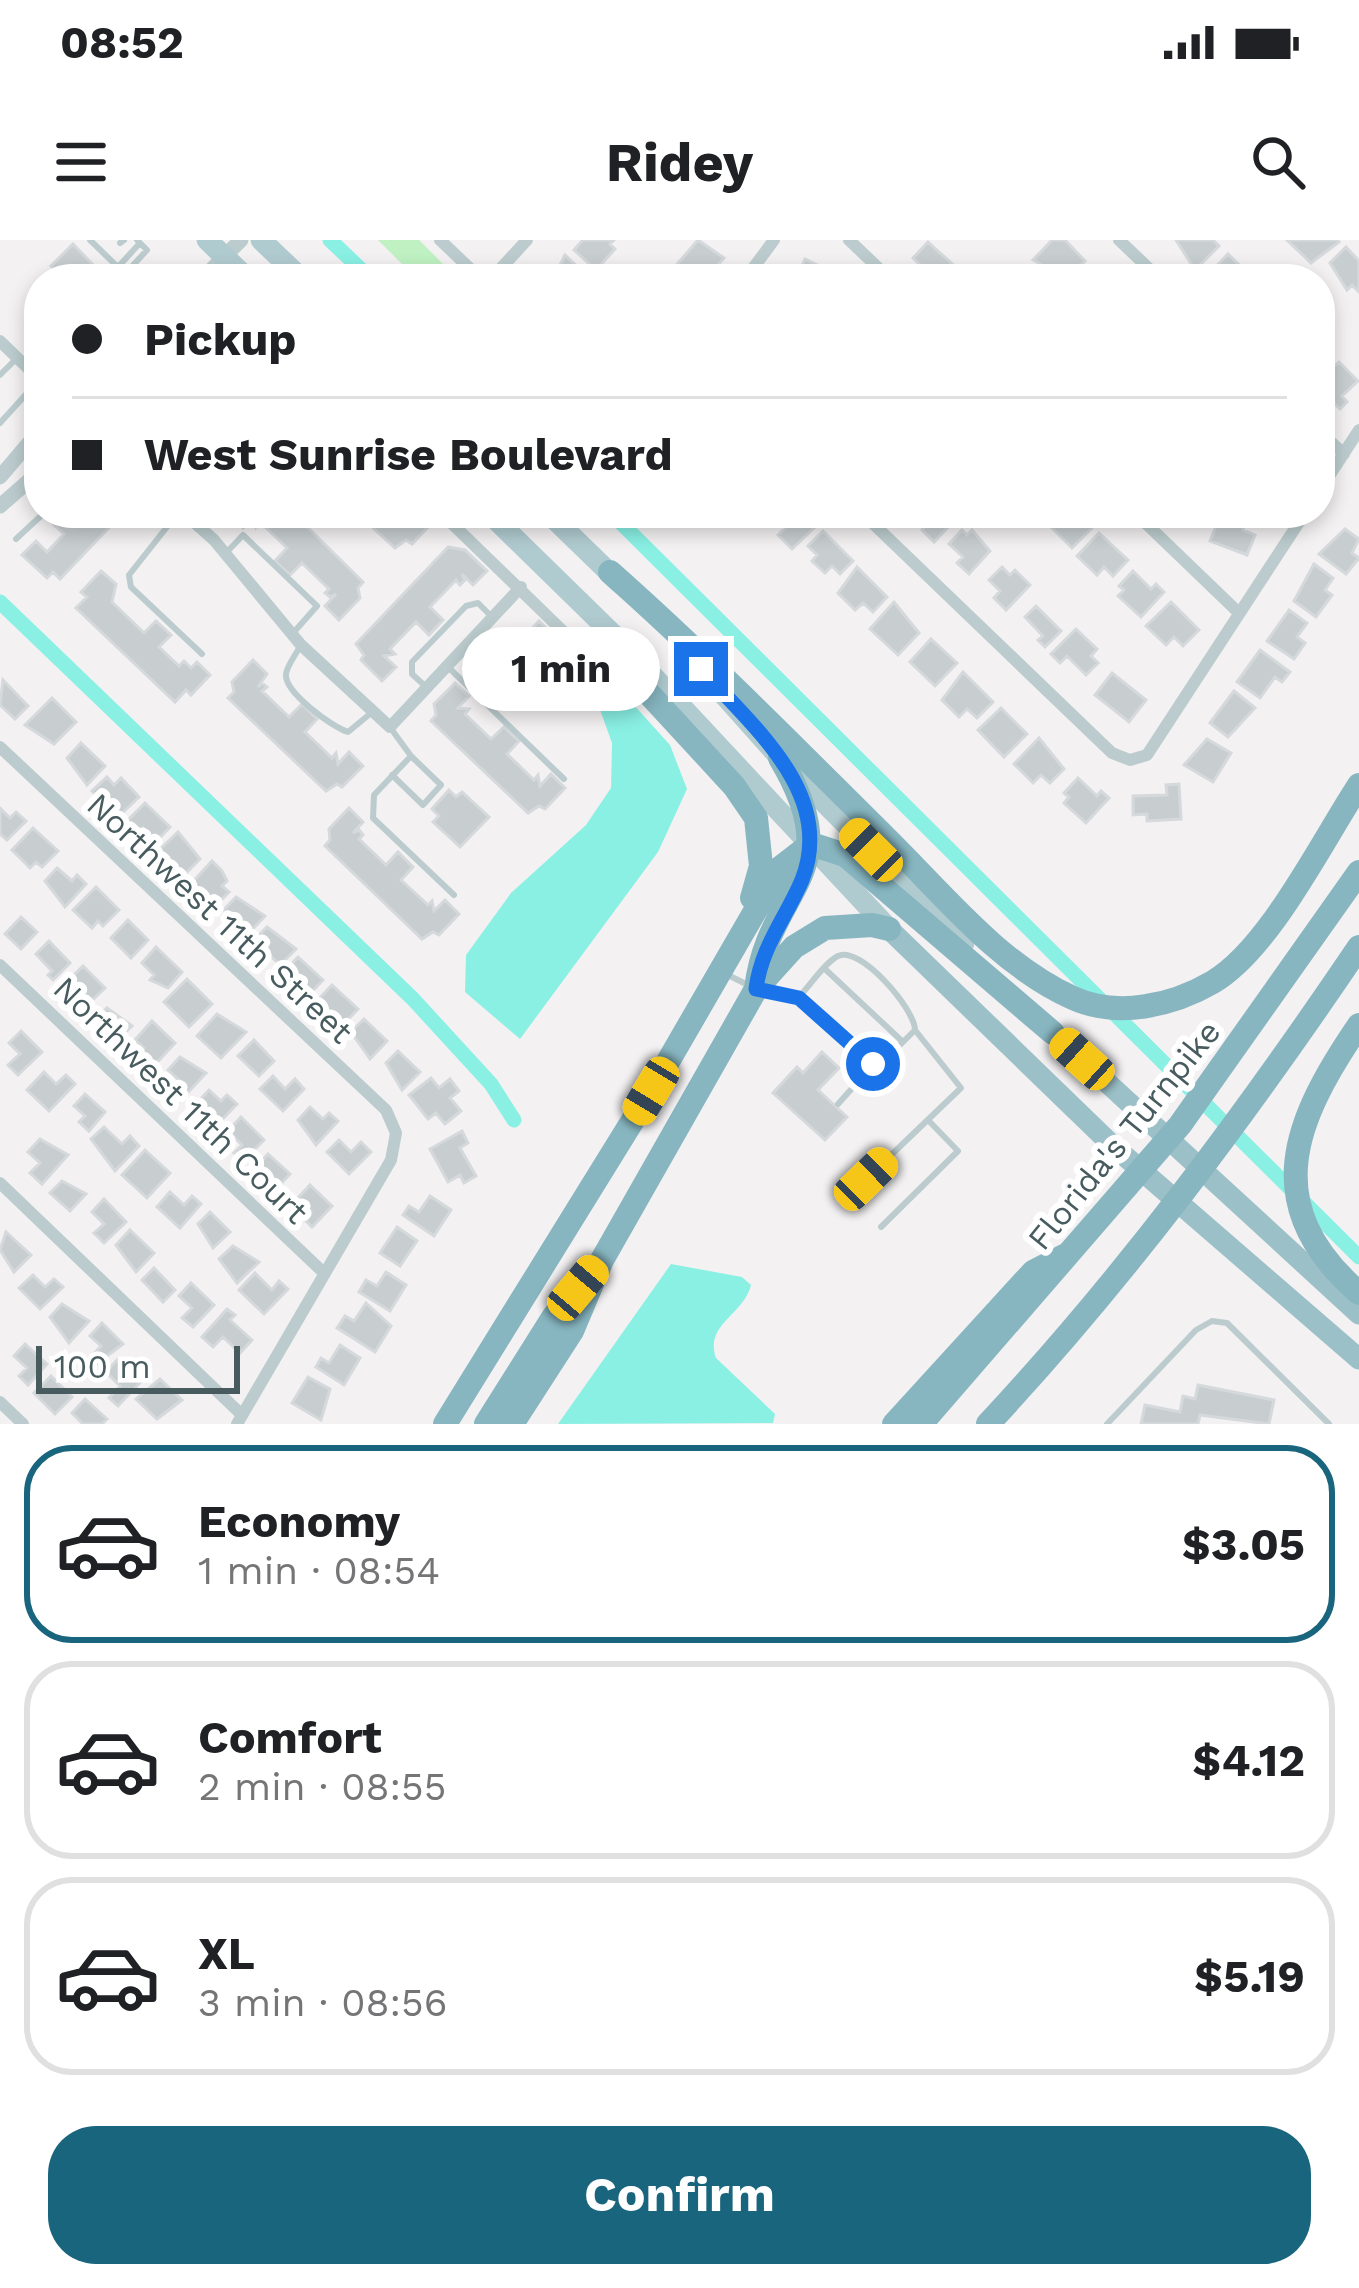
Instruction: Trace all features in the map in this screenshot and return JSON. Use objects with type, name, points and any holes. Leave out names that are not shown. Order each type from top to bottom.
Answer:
[{"type":"highway","points":[[610,572],[716,666],[1025,970],[1076,1000],[1111,1008],[1176,998],[1214,981],[1239,960],[1359,785]]},
{"type":"highway","points":[[623,644],[639,682],[734,786],[756,818],[761,866],[745,925]]},
{"type":"highway","points":[[756,989],[759,962],[802,878],[811,844],[810,814],[780,758]]},
{"type":"highway","points":[[445,1424],[495,1350],[723,972],[780,868],[811,844]]},
{"type":"highway","points":[[811,844],[845,855],[1053,1033],[1359,1314]]},
{"type":"highway","name":"Florida's Turnpike","points":[[921,1424],[1180,1125],[1359,872]]},
{"type":"highway","points":[[512,1424],[572,1331],[602,1260],[756,989],[794,947],[825,928],[872,925],[889,929],[1112,1145],[1359,1360]]},
{"type":"highway","points":[[988,1424],[1051,1356],[1246,1113],[1359,947]]},
{"type":"highway","points":[[1359,1025],[1316,1088],[1299,1131],[1294,1172],[1299,1208],[1314,1240],[1359,1293]]},
{"type":"highway","points":[[894,1424],[1033,1272],[1074,1252]]},
{"type":"highway","points":[[486,1424],[554,1316],[602,1260]]},
{"type":"highway","points":[[461,1424],[495,1350]]},
{"type":"highway","points":[[1005,1424],[1051,1356]]},
{"type":"main road","points":[[261,240],[286,264]]},
{"type":"main road","points":[[504,528],[623,644],[889,929]]},
{"type":"main road","points":[[564,528],[780,758],[1053,1033]]},
{"type":"street","points":[[215,248],[241,240]]},
{"type":"street","points":[[440,240],[465,264]]},
{"type":"street","points":[[505,264],[527,240]]},
{"type":"street","points":[[849,240],[874,264]]},
{"type":"street","points":[[1120,240],[1145,264]]},
{"type":"street","points":[[0,341],[24,364]]},
{"type":"street","points":[[1335,468],[1359,430]]},
{"type":"street","points":[[1335,446],[1344,454]]},
{"type":"street","points":[[0,478],[24,449]]},
{"type":"street","points":[[0,506],[24,487]]},
{"type":"street","points":[[200,528],[296,640],[390,727],[520,587]]},
{"type":"street","points":[[458,528],[571,639]]},
{"type":"street","points":[[878,528],[1112,753],[1130,760],[1147,754],[1295,528]]},
{"type":"street","points":[[1151,528],[1239,613]]},
{"type":"street","name":"Northwest 11th Street","points":[[0,747],[386,1110],[396,1133],[391,1160],[324,1273]]},
{"type":"street","name":"Northwest 11th Court","points":[[0,965],[324,1273]]},
{"type":"street","points":[[0,1183],[240,1419],[324,1273]]},
{"type":"street","points":[[0,1402],[23,1424]]},
{"type":"lane","points":[[134,264],[147,250],[138,242]]},
{"type":"lane","points":[[95,243],[116,264]]},
{"type":"lane","points":[[0,375],[17,357]]},
{"type":"lane","points":[[0,423],[24,396]]},
{"type":"lane","points":[[16,539],[28,528]]},
{"type":"lane","points":[[168,528],[129,575],[131,587],[202,654]]},
{"type":"lane","points":[[225,554],[243,536],[317,606],[296,640],[285,672],[287,683],[331,726],[348,732],[372,712]]},
{"type":"lane","points":[[427,688],[412,674],[412,662],[466,606],[478,603],[493,617]]},
{"type":"lane","points":[[447,667],[564,779]]},
{"type":"lane","points":[[390,727],[441,785],[423,805],[392,776]]},
{"type":"lane","points":[[411,756],[374,795],[373,818],[454,895]]},
{"type":"lane","points":[[799,998],[837,956],[859,959],[911,1008],[915,1030],[961,1088],[866,1179]]},
{"type":"lane","points":[[825,970],[902,1042]]},
{"type":"lane","points":[[723,972],[756,989],[799,998],[873,1064],[882,1064],[915,1030]]},
{"type":"lane","points":[[838,1104],[873,1064]]},
{"type":"lane","points":[[881,1227],[958,1150],[928,1120]]},
{"type":"lane","points":[[1107,1424],[1182,1344],[1212,1321],[1227,1323],[1329,1424]]},
{"type":"green space","points":[[378,240],[419,240],[443,264],[402,264]]},
{"type":"water","points":[[605,673],[670,745],[687,789],[658,852],[520,1039],[465,992],[466,955],[511,893],[586,825],[611,788],[612,743],[598,704]]},
{"type":"water","points":[[671,1264],[742,1277],[751,1285],[715,1336],[714,1346],[716,1358],[775,1414],[773,1423],[558,1424]]},
{"type":"building","points":[[583,240],[614,240],[610,244],[615,249],[601,264],[589,264],[574,250]]},
{"type":"building","points":[[698,240],[724,258],[719,264],[677,264]]},
{"type":"building","points":[[1052,240],[1065,240],[1085,261],[1040,264],[1033,260]]},
{"type":"building","points":[[1176,240],[1213,240],[1219,246],[1201,264],[1191,264]]},
{"type":"building","points":[[1287,240],[1337,240],[1339,242],[1311,263]]},
{"type":"building","points":[[928,242],[952,264],[919,264],[913,258]]},
{"type":"building","points":[[73,244],[92,264],[53,264]]},
{"type":"building","points":[[1346,247],[1359,261],[1359,292],[1352,285],[1347,290],[1335,264],[1330,263]]},
{"type":"building","points":[[1228,254],[1238,264],[1218,264]]},
{"type":"building","points":[[1339,362],[1358,381],[1342,396],[1347,402],[1340,409],[1335,404],[1335,366]]},
{"type":"building","points":[[57,528],[109,528],[60,579],[53,572],[47,578],[22,555],[36,541],[47,552],[64,534]]},
{"type":"building","points":[[266,528],[308,528],[363,582],[358,588],[360,598],[339,620],[325,606],[336,594],[325,593],[329,589],[302,563],[290,575],[275,561],[287,548]]},
{"type":"building","points":[[373,528],[427,528],[412,544],[406,540],[395,548]]},
{"type":"building","points":[[785,528],[814,528],[792,549],[778,535]]},
{"type":"building","points":[[924,528],[947,528],[934,542]]},
{"type":"building","points":[[1052,528],[1092,528],[1072,548]]},
{"type":"building","points":[[1215,528],[1244,528],[1255,535],[1247,555],[1210,541]]},
{"type":"building","points":[[1345,529],[1359,539],[1352,553],[1359,558],[1346,574],[1319,554]]},
{"type":"building","points":[[962,530],[967,535],[972,530],[990,551],[969,574],[957,563],[963,557],[949,544]]},
{"type":"building","points":[[823,531],[853,561],[840,574],[832,566],[825,573],[812,561],[817,555],[808,546]]},
{"type":"building","points":[[1099,533],[1128,560],[1113,576],[1104,567],[1097,575],[1077,556]]},
{"type":"building","points":[[448,547],[465,550],[487,571],[473,585],[462,574],[465,580],[460,585],[456,580],[430,607],[443,620],[429,635],[416,622],[390,649],[395,654],[384,656],[396,667],[382,681],[361,660],[364,655],[356,644]]},
{"type":"building","points":[[1314,564],[1333,578],[1325,590],[1332,595],[1316,617],[1294,601]]},
{"type":"building","points":[[857,567],[887,597],[873,612],[863,603],[855,610],[838,593]]},
{"type":"building","points":[[1002,567],[1010,575],[1015,570],[1030,585],[1006,610],[994,598],[1000,591],[989,580]]},
{"type":"building","points":[[101,571],[116,584],[112,602],[144,633],[156,621],[171,635],[159,647],[179,666],[184,661],[191,668],[197,662],[210,675],[191,695],[186,690],[175,702],[76,608],[87,597],[81,592]]},
{"type":"building","points":[[1133,571],[1151,589],[1156,584],[1164,592],[1141,617],[1118,596],[1124,590],[1119,586]]},
{"type":"building","points":[[894,602],[919,633],[898,655],[870,629]]},
{"type":"building","points":[[1171,602],[1199,630],[1183,646],[1174,637],[1166,645],[1146,626]]},
{"type":"building","points":[[1036,606],[1061,631],[1045,647],[1038,640],[1043,636],[1025,617]]},
{"type":"building","points":[[1289,610],[1307,623],[1297,637],[1305,643],[1294,659],[1267,641]]},
{"type":"building","points":[[539,621],[560,642],[511,696],[472,659],[490,641],[507,657]]},
{"type":"building","points":[[1076,629],[1097,649],[1091,656],[1098,663],[1086,675],[1067,656],[1060,663],[1051,654]]},
{"type":"building","points":[[931,639],[957,663],[935,686],[910,662]]},
{"type":"building","points":[[1260,650],[1290,672],[1282,682],[1275,677],[1260,698],[1237,682]]},
{"type":"building","points":[[253,660],[267,674],[258,687],[262,683],[267,687],[262,691],[289,717],[302,704],[317,719],[305,732],[332,758],[336,753],[338,764],[349,752],[363,766],[342,787],[337,784],[326,791],[228,698],[234,692],[232,682]]},
{"type":"building","points":[[963,672],[993,702],[977,718],[967,709],[959,717],[942,700]]},
{"type":"building","points":[[1112,673],[1146,700],[1129,722],[1095,695]]},
{"type":"building","points":[[3,680],[28,706],[15,719],[0,705]]},
{"type":"building","points":[[455,683],[469,696],[458,708],[469,709],[465,714],[491,739],[504,727],[519,741],[507,754],[534,780],[538,775],[540,786],[551,774],[565,788],[545,809],[539,806],[528,813],[431,721],[436,715],[434,704]]},
{"type":"building","points":[[1234,691],[1255,708],[1228,737],[1210,723]]},
{"type":"building","points":[[52,698],[76,722],[54,744],[25,725]]},
{"type":"building","points":[[1001,708],[1027,734],[1004,757],[978,730]]},
{"type":"building","points":[[1039,738],[1064,769],[1050,783],[1041,775],[1033,783],[1014,764]]},
{"type":"building","points":[[1207,739],[1231,753],[1213,782],[1184,765]]},
{"type":"building","points":[[81,743],[105,766],[87,785],[67,758]]},
{"type":"building","points":[[107,777],[114,785],[121,778],[139,797],[118,817],[92,791]]},
{"type":"building","points":[[1078,778],[1097,796],[1101,791],[1109,798],[1086,823],[1064,803],[1069,797],[1064,793]]},
{"type":"building","points":[[1179,784],[1181,819],[1147,821],[1147,814],[1133,815],[1133,796],[1167,795],[1166,785]]},
{"type":"building","points":[[449,790],[456,797],[462,792],[489,817],[460,847],[433,822],[439,816],[432,809]]},
{"type":"building","points":[[145,803],[170,827],[152,846],[144,839],[150,834],[143,828],[138,833],[126,822]]},
{"type":"building","points":[[0,808],[10,818],[16,812],[26,821],[7,840],[0,834]]},
{"type":"building","points":[[349,808],[363,822],[353,833],[359,830],[363,835],[359,839],[386,865],[398,852],[413,867],[401,880],[428,905],[432,901],[434,911],[445,900],[459,914],[439,935],[433,932],[422,939],[325,846],[329,829]]},
{"type":"building","points":[[33,828],[58,851],[42,867],[36,862],[30,868],[12,850]]},
{"type":"building","points":[[178,832],[200,859],[186,873],[156,853]]},
{"type":"building","points":[[212,861],[222,871],[227,881],[222,886],[229,892],[213,908],[189,886]]},
{"type":"building","points":[[57,868],[72,881],[77,875],[86,884],[65,907],[45,881]]},
{"type":"building","points":[[96,887],[119,910],[103,926],[98,921],[92,928],[73,910]]},
{"type":"building","points":[[236,897],[265,916],[246,936],[221,913]]},
{"type":"building","points":[[21,917],[37,932],[21,949],[5,934]]},
{"type":"building","points":[[128,920],[148,940],[131,958],[111,938]]},
{"type":"building","points":[[267,927],[296,949],[280,965],[254,940]]},
{"type":"building","points":[[49,941],[70,963],[53,980],[48,975],[52,971],[36,954]]},
{"type":"building","points":[[156,947],[182,972],[168,988],[150,980],[154,975],[142,963]]},
{"type":"building","points":[[298,957],[323,980],[306,998],[286,970]]},
{"type":"building","points":[[83,966],[105,988],[84,1008],[73,997],[81,989],[70,979]]},
{"type":"building","points":[[187,979],[212,1004],[189,1027],[164,1002]]},
{"type":"building","points":[[332,985],[358,1009],[340,1028],[314,1004]]},
{"type":"building","points":[[107,1008],[132,1026],[116,1041],[95,1020]]},
{"type":"building","points":[[217,1014],[246,1032],[221,1058],[197,1036]]},
{"type":"building","points":[[364,1019],[387,1041],[370,1059],[351,1032]]},
{"type":"building","points":[[152,1021],[175,1043],[150,1070],[141,1062],[144,1048],[135,1040]]},
{"type":"building","points":[[21,1031],[42,1052],[18,1075],[8,1065],[20,1054],[9,1043]]},
{"type":"building","points":[[254,1040],[274,1061],[259,1076],[238,1056]]},
{"type":"building","points":[[398,1051],[420,1072],[402,1090],[386,1063]]},
{"type":"building","points":[[822,1052],[839,1068],[818,1090],[847,1117],[825,1140],[773,1093],[797,1067],[803,1073]]},
{"type":"building","points":[[180,1057],[206,1073],[180,1101],[170,1092],[180,1081],[168,1070]]},
{"type":"building","points":[[44,1072],[56,1084],[66,1075],[75,1084],[49,1111],[27,1090]]},
{"type":"building","points":[[273,1076],[285,1089],[295,1079],[304,1089],[283,1111],[260,1089]]},
{"type":"building","points":[[431,1078],[439,1088],[450,1079],[459,1091],[450,1098],[461,1111],[445,1124],[436,1113],[428,1119],[409,1095]]},
{"type":"building","points":[[209,1090],[221,1101],[227,1095],[237,1104],[212,1130],[201,1120],[208,1113],[197,1103]]},
{"type":"building","points":[[85,1094],[105,1112],[89,1131],[79,1122],[85,1116],[74,1106]]},
{"type":"building","points":[[310,1107],[323,1119],[329,1113],[338,1121],[316,1145],[298,1120]]},
{"type":"building","points":[[241,1117],[264,1140],[243,1161],[234,1153],[242,1145],[228,1131]]},
{"type":"building","points":[[104,1127],[122,1144],[130,1136],[139,1146],[115,1171],[91,1139]]},
{"type":"building","points":[[462,1131],[468,1143],[460,1148],[476,1176],[464,1183],[460,1175],[448,1182],[430,1149]]},
{"type":"building","points":[[40,1139],[68,1155],[42,1184],[30,1173],[40,1163],[28,1152]]},
{"type":"building","points":[[339,1140],[351,1152],[361,1142],[371,1152],[349,1174],[327,1152]]},
{"type":"building","points":[[145,1150],[170,1173],[147,1198],[122,1175]]},
{"type":"building","points":[[268,1154],[290,1174],[272,1193],[253,1170]]},
{"type":"building","points":[[62,1181],[86,1194],[70,1211],[50,1193]]},
{"type":"building","points":[[310,1185],[332,1206],[312,1227],[304,1219],[311,1211],[298,1198]]},
{"type":"building","points":[[170,1192],[184,1205],[192,1196],[201,1204],[180,1228],[157,1207]]},
{"type":"building","points":[[430,1196],[451,1210],[434,1236],[403,1215],[409,1206],[419,1212]]},
{"type":"building","points":[[104,1199],[126,1222],[104,1243],[94,1233],[104,1224],[92,1212]]},
{"type":"building","points":[[210,1212],[230,1232],[213,1248],[198,1224]]},
{"type":"building","points":[[397,1227],[417,1241],[400,1266],[380,1253]]},
{"type":"building","points":[[130,1230],[154,1253],[136,1272],[116,1245]]},
{"type":"building","points":[[6,1232],[31,1255],[14,1272],[0,1250]]},
{"type":"building","points":[[233,1246],[259,1262],[237,1283],[219,1259]]},
{"type":"building","points":[[154,1268],[175,1290],[163,1302],[142,1280]]},
{"type":"building","points":[[386,1272],[406,1285],[390,1311],[359,1292],[366,1280],[377,1286]]},
{"type":"building","points":[[255,1273],[272,1290],[279,1281],[288,1289],[264,1314],[239,1290]]},
{"type":"building","points":[[33,1275],[45,1287],[54,1279],[63,1287],[40,1309],[19,1288]]},
{"type":"building","points":[[191,1283],[214,1305],[193,1327],[182,1318],[192,1308],[179,1296]]},
{"type":"building","points":[[366,1303],[391,1326],[375,1352],[337,1328],[345,1316],[354,1321]]},
{"type":"building","points":[[62,1304],[89,1321],[69,1343],[50,1317]]},
{"type":"building","points":[[227,1309],[235,1315],[230,1320],[252,1340],[240,1353],[223,1337],[213,1347],[202,1337]]},
{"type":"building","points":[[102,1323],[123,1344],[95,1365],[89,1359],[101,1346],[90,1336]]},
{"type":"building","points":[[25,1344],[47,1364],[28,1385],[19,1376],[27,1368],[14,1356]]},
{"type":"building","points":[[340,1345],[360,1358],[344,1385],[316,1367],[321,1358],[329,1363]]},
{"type":"building","points":[[118,1359],[131,1371],[140,1362],[150,1372],[118,1406],[109,1398],[120,1386],[106,1372]]},
{"type":"building","points":[[51,1376],[72,1397],[55,1414],[34,1393]]},
{"type":"building","points":[[308,1377],[330,1389],[321,1420],[292,1403]]},
{"type":"building","points":[[160,1379],[182,1400],[157,1419],[136,1399]]},
{"type":"building","points":[[1198,1385],[1274,1400],[1269,1424],[1200,1415],[1198,1424],[1141,1424],[1145,1405],[1180,1412],[1183,1396],[1195,1399]]},
{"type":"building","points":[[85,1399],[107,1419],[102,1424],[83,1424],[72,1413]]},
{"type":"waterway","points":[[330,240],[355,264]]},
{"type":"waterway","points":[[626,528],[1359,1257]]},
{"type":"waterway","points":[[0,602],[413,999],[491,1084],[514,1120]]},
{"type":"route","points":[[701,669],[780,758],[810,814],[811,844],[802,878],[759,962],[756,989],[799,998],[863,1060],[873,1064]]}]
